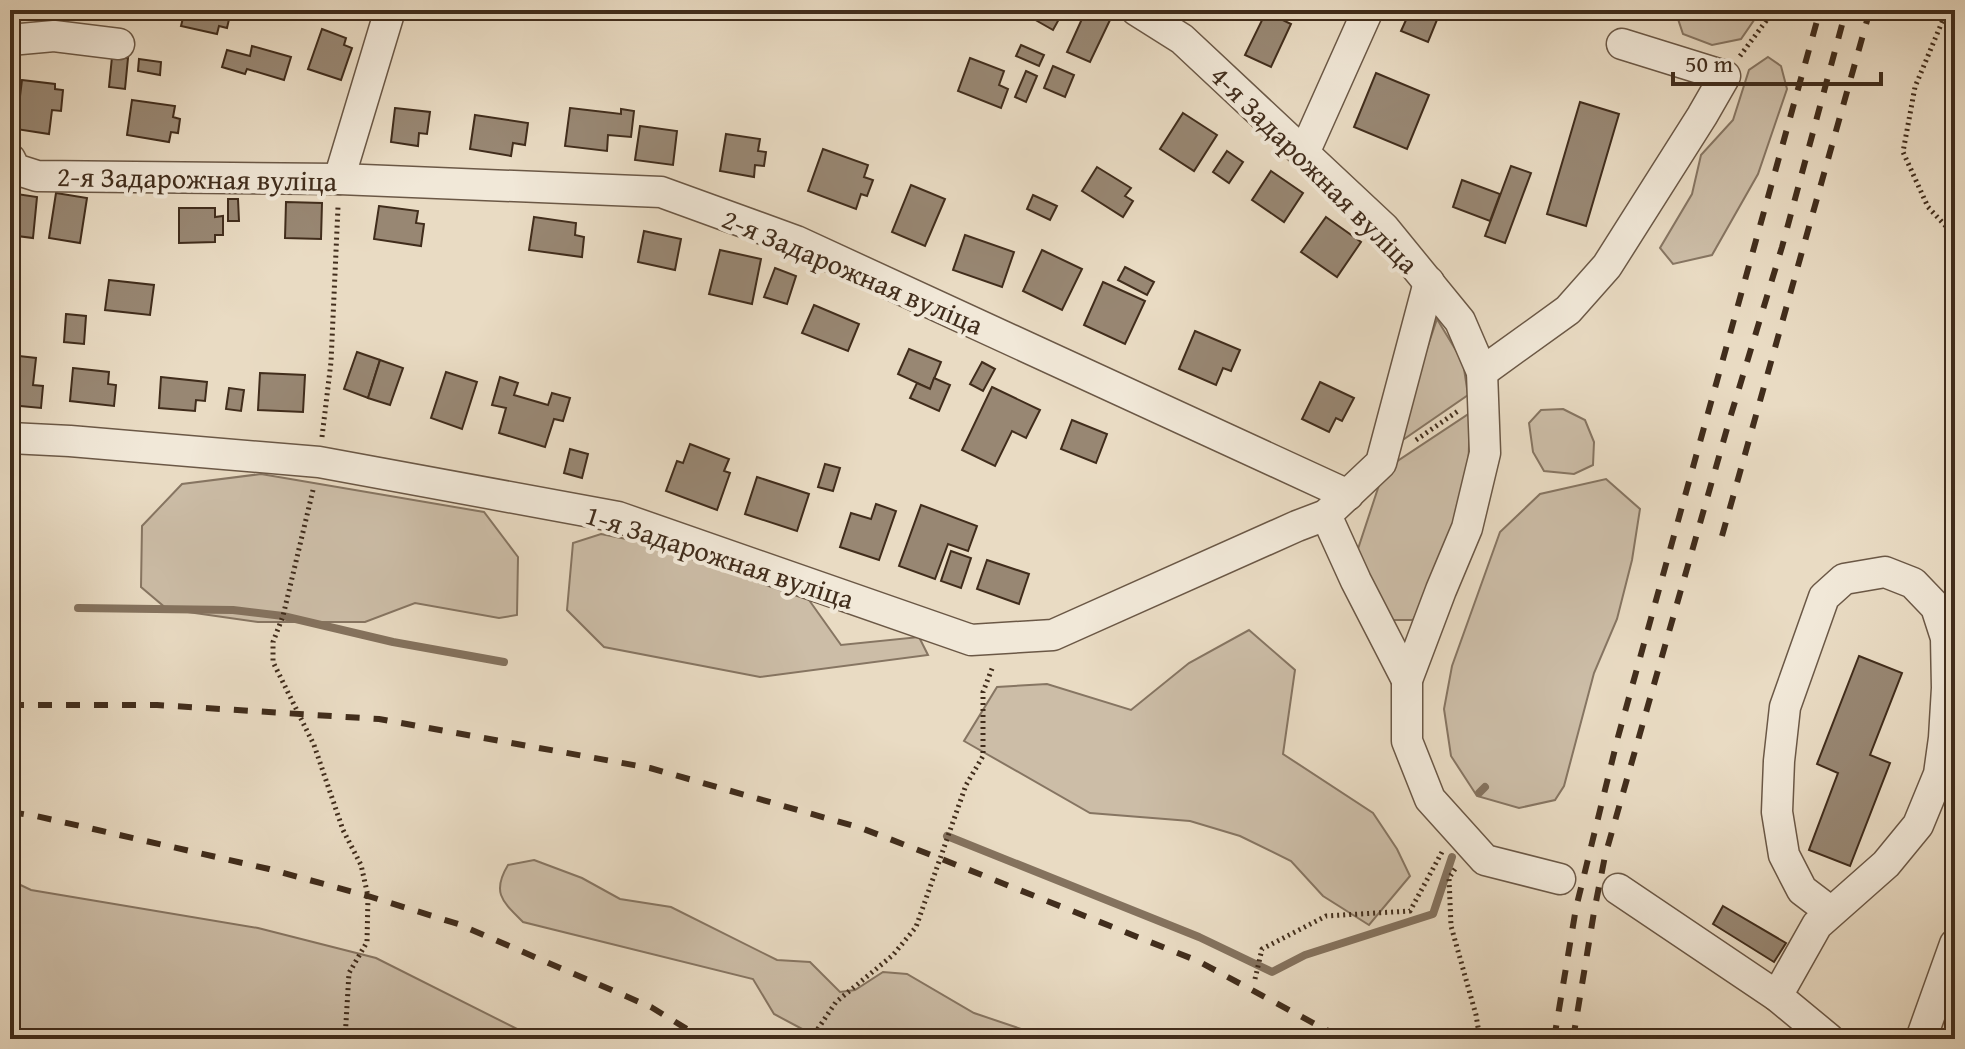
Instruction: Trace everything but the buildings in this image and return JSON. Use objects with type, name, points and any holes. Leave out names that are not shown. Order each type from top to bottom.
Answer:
[{"type":"street","points":[[339,179],[390,10]]},
{"type":"street","name":"4-я Задарожная вуліца","points":[[1136,10],[1182,39],[1384,228],[1460,321],[1482,383]]},
{"type":"street","points":[[1304,153],[1368,10]]},
{"type":"street","points":[[10,40],[54,36],[119,44]]},
{"type":"street","points":[[1560,879],[1485,860],[1430,799],[1407,741],[1407,680],[1467,528],[1485,453],[1482,383],[1568,310],[1607,266],[1725,76],[1622,44]]},
{"type":"street","name":"2-я Задарожная вуліца","points":[[10,159],[15,169],[37,176],[339,179],[661,192],[796,241],[1348,495]]},
{"type":"street","points":[[1381,463],[1429,282]]},
{"type":"street","name":"1-я Задарожная вуліца","points":[[10,438],[319,462],[618,517],[971,640],[1053,635],[1326,515],[1381,463]]},
{"type":"street","points":[[1326,515],[1407,680]]},
{"type":"street","points":[[1777,996],[1817,925],[1886,864],[1918,825],[1939,774],[1947,688],[1946,638],[1936,607],[1913,583],[1885,572],[1844,579],[1824,597],[1785,707],[1777,812],[1784,855],[1802,890],[1831,912]]},
{"type":"street","points":[[1618,889],[1777,996],[1829,1039]]},
{"type":"street","points":[[1921,1039],[1955,944]]},
{"type":"path","points":[[1725,76],[1771,10]]},
{"type":"path","points":[[1947,10],[1915,87],[1903,152],[1928,207],[1955,236]]},
{"type":"path","points":[[339,179],[331,362],[319,462],[283,616],[273,642],[273,662],[314,745],[343,830],[361,865],[368,896],[367,942],[349,973],[345,1039]]},
{"type":"path","points":[[1381,463],[1482,383]]},
{"type":"path","points":[[811,1039],[836,1002],[893,955],[916,927],[966,785],[983,756],[983,692],[1003,638]]},
{"type":"path","points":[[1255,979],[1262,949],[1326,916],[1410,911],[1435,867],[1463,835]]},
{"type":"path","points":[[1463,835],[1449,878],[1451,926],[1480,1039]]},
{"type":"shaded area","points":[[1675,10],[1761,10],[1741,39],[1712,45],[1683,34]]},
{"type":"shaded area","points":[[1768,57],[1781,66],[1787,89],[1758,174],[1712,255],[1673,264],[1660,248],[1692,194],[1701,155],[1733,120],[1749,70]]},
{"type":"shaded area","points":[[1437,319],[1463,362],[1468,395],[1394,446]]},
{"type":"shaded area","points":[[1563,409],[1585,420],[1594,442],[1593,465],[1574,474],[1544,471],[1533,452],[1529,423],[1541,410]]},
{"type":"shaded area","points":[[1470,413],[1468,478],[1445,558],[1413,620],[1388,620],[1355,558],[1384,470]]},
{"type":"shaded area","points":[[261,474],[484,512],[518,557],[517,615],[499,618],[415,603],[365,622],[258,622],[167,609],[141,587],[142,526],[182,484]]},
{"type":"shaded area","points":[[1606,479],[1640,509],[1632,560],[1617,619],[1594,673],[1564,786],[1555,800],[1519,808],[1477,796],[1451,756],[1444,709],[1452,666],[1500,532],[1540,494]]},
{"type":"shaded area","points":[[601,534],[662,546],[804,593],[841,645],[919,637],[928,655],[760,677],[604,647],[567,610],[573,543]]},
{"type":"shaded area","points":[[1249,630],[1295,670],[1283,754],[1373,813],[1397,849],[1410,876],[1369,925],[1323,896],[1291,861],[1240,836],[1190,821],[1090,813],[964,741],[997,687],[1047,684],[1131,710],[1189,663]]},
{"type":"shaded area","points":[[534,860],[582,878],[620,899],[671,907],[777,960],[810,962],[840,992],[855,990],[883,972],[907,974],[974,1013],[1045,1039],[839,1039],[804,1030],[774,1014],[753,979],[523,922],[505,903],[500,883],[508,865]]},
{"type":"shaded area","points":[[10,880],[31,890],[258,928],[376,958],[537,1039],[10,1039]]},
{"type":"waterway","points":[[78,608],[233,610],[283,616],[393,642],[504,662]]},
{"type":"waterway","points":[[1479,793],[1485,787]]},
{"type":"waterway","points":[[947,836],[1199,937],[1272,972],[1305,955],[1433,914],[1452,857]]},
{"type":"railway","points":[[1554,1039],[1576,908],[1618,737],[1820,10]]},
{"type":"railway","points":[[1573,1039],[1605,856],[1782,247],[1846,10]]},
{"type":"railway","points":[[1722,536],[1870,10]]},
{"type":"railway","points":[[10,705],[157,705],[379,719],[650,768],[861,828],[939,858],[1198,961],[1343,1039]]},
{"type":"railway","points":[[10,812],[269,869],[458,924],[651,1007],[703,1039]]}]
